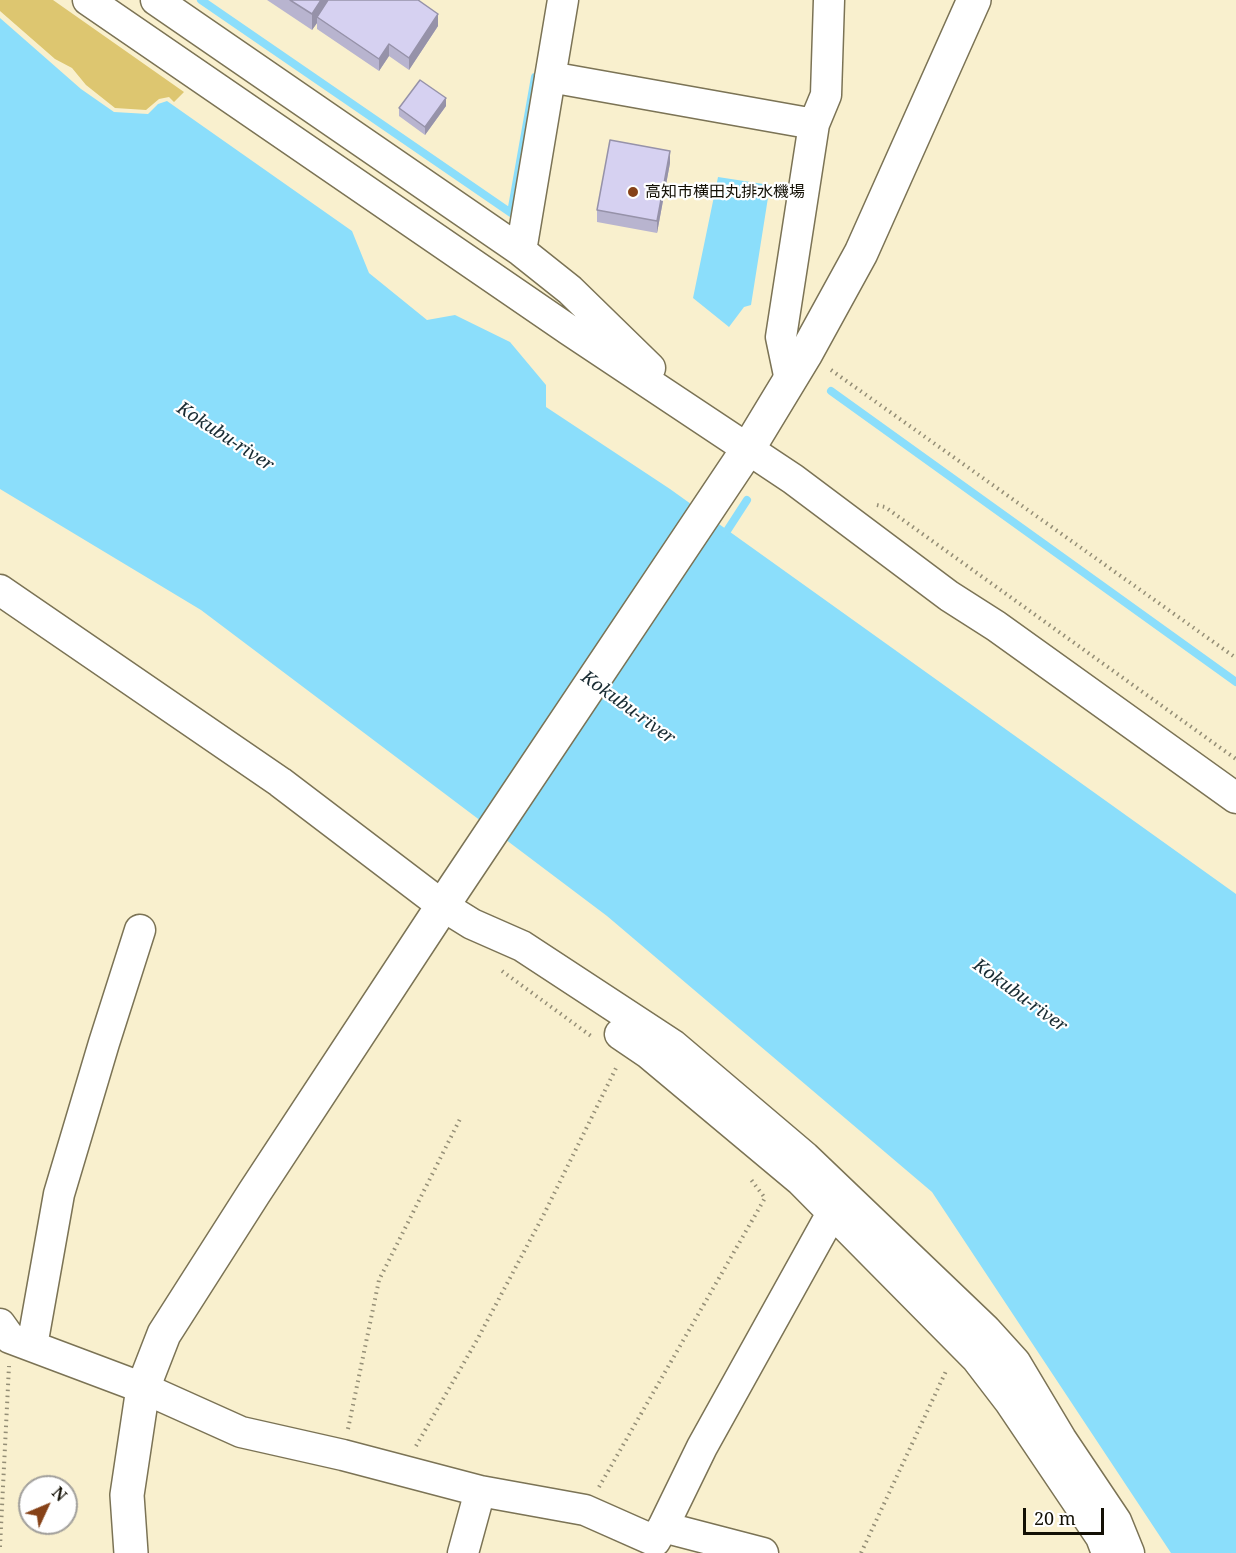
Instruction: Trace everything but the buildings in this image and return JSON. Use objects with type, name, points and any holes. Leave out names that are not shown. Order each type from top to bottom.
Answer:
[{"type":"street","points":[[88,0],[672,399],[741,460],[793,479],[933,585],[996,626],[1236,798]]},
{"type":"street","points":[[156,0],[521,251],[570,290],[638,355],[672,399]]},
{"type":"street","points":[[521,251],[563,0]]},
{"type":"street","points":[[790,380],[781,337],[814,124],[826,95],[829,0]]},
{"type":"street","points":[[131,1553],[127,1495],[142,1388],[164,1334],[449,896],[741,460],[790,380],[861,253],[974,0]]},
{"type":"street","points":[[550,77],[814,124]]},
{"type":"street","points":[[0,590],[280,782],[340,828]]},
{"type":"street","points":[[0,614],[223,765],[340,828],[449,896],[496,951],[648,1053],[744,1134],[806,1172],[832,1213],[977,1359],[1010,1402],[1101,1537],[1107,1553]]},
{"type":"street","points":[[472,924],[522,946],[673,1045],[806,1172],[986,1330],[1015,1362],[1061,1439],[1116,1521],[1128,1553]]},
{"type":"street","points":[[140,930],[14,1336],[142,1388],[241,1432],[343,1455],[480,1491],[585,1510],[655,1541],[702,1447],[832,1213]]},
{"type":"street","points":[[463,1553],[480,1491]]},
{"type":"street","points":[[663,1527],[763,1553]]},
{"type":"path","points":[[835,361],[831,372],[1236,658]]},
{"type":"path","points":[[402,1470],[477,1340],[544,1214],[621,1058]]},
{"type":"path","points":[[343,1455],[379,1280],[460,1119]]},
{"type":"path","points":[[585,1510],[765,1198],[741,1167],[744,1134]]},
{"type":"path","points":[[0,1547],[14,1336]]},
{"type":"path","points":[[861,1553],[959,1341]]},
{"type":"shaded area","points":[[0,0],[53,0],[184,92],[174,102],[169,97],[159,99],[146,110],[115,108],[86,85],[72,68],[55,59],[0,11]]},
{"type":"water","name":"Kokubu-river","points":[[0,18],[81,89],[114,112],[148,114],[158,104],[167,101],[352,231],[369,273],[427,320],[455,315],[510,342],[546,385],[546,407],[670,489],[1236,894],[1236,1553],[1171,1553],[932,1192],[607,916],[201,610],[0,489]]},
{"type":"water","points":[[718,177],[770,185],[751,305],[744,307],[729,327],[693,298]]},
{"type":"waterway","points":[[201,0],[511,213],[535,77]]},
{"type":"waterway","points":[[831,391],[1236,682]]},
{"type":"waterway","points":[[723,537],[747,500]]},
{"type":"place","name":"高知市横田丸排水機場","points":[[633,192]]}]
